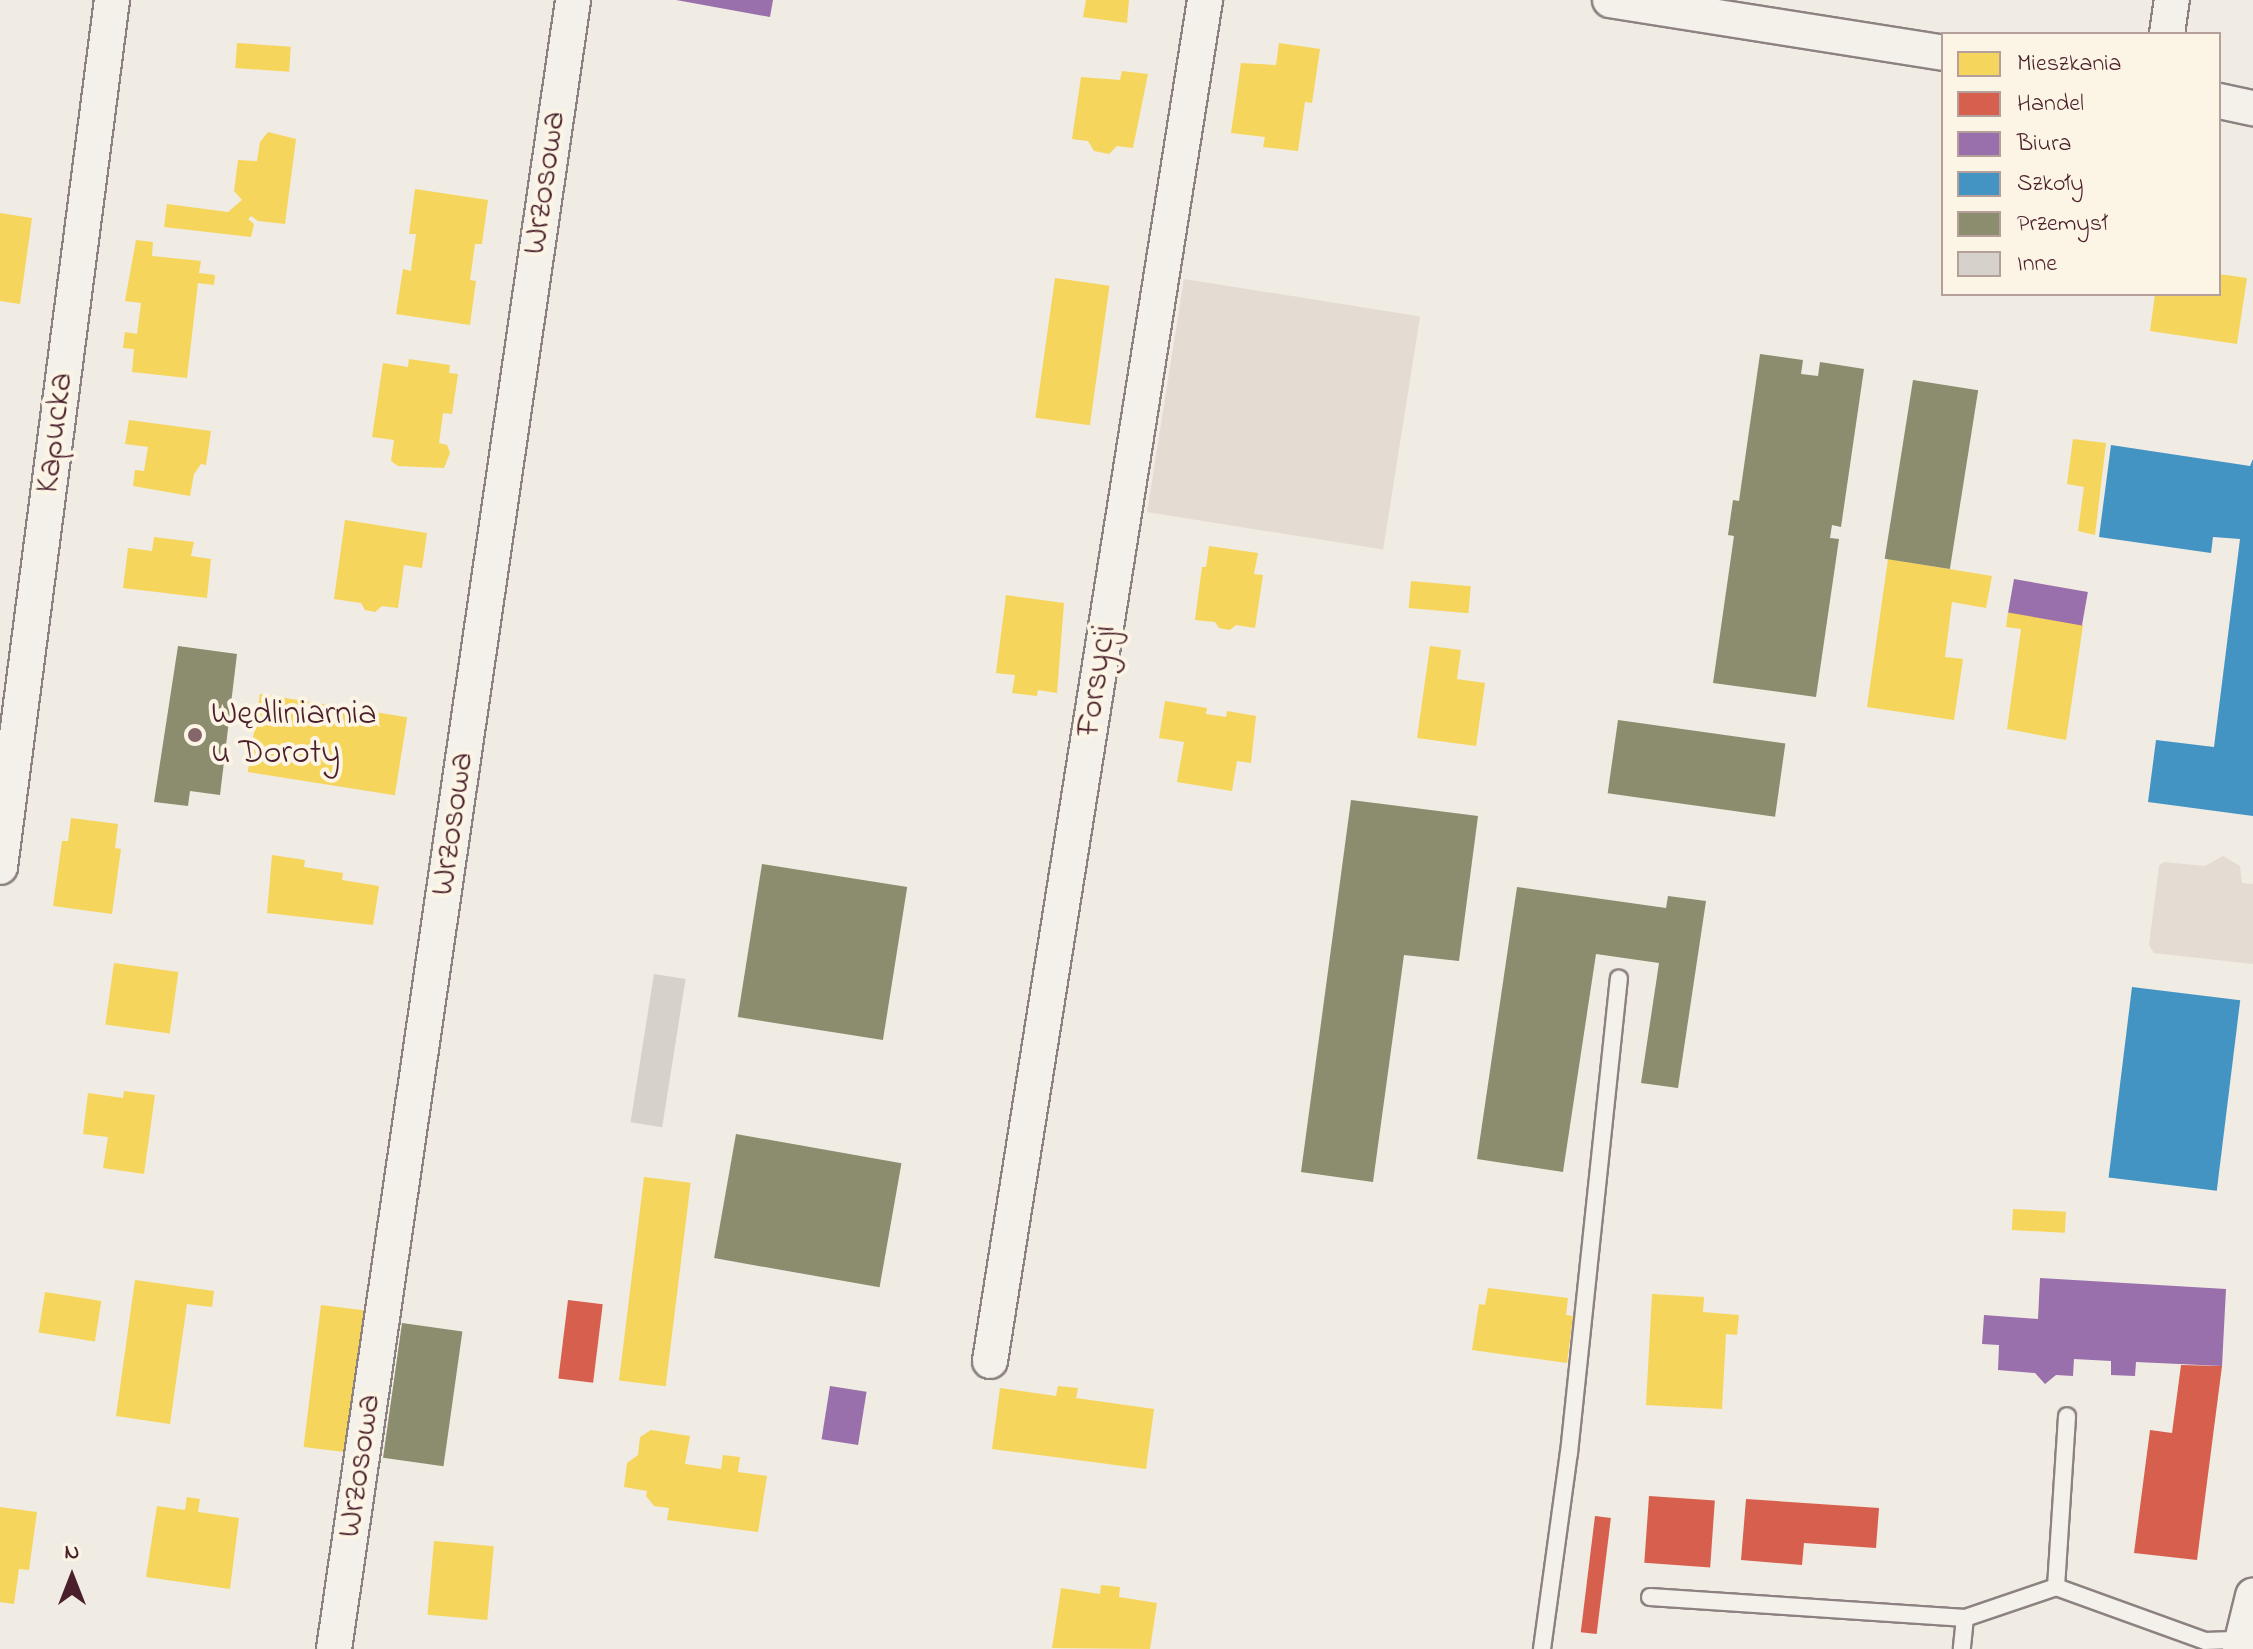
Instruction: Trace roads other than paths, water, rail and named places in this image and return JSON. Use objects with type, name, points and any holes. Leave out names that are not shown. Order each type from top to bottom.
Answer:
[{"type":"street","name":"Kapucka","points":[[0,867],[112,0]]},
{"type":"street","name":"Wrzosowa","points":[[334,1649],[573,0]]},
{"type":"street","name":"Forsycji","points":[[990,1361],[1205,0]]},
{"type":"street","points":[[1610,0],[1770,12],[1941,53]]},
{"type":"street","points":[[2167,32],[2172,0]]},
{"type":"street","points":[[2221,101],[2253,108]]},
{"type":"street","points":[[2241,1645],[2253,1596]]},
{"type":"lane","points":[[1542,1649],[1569,1453],[1619,979]]},
{"type":"lane","points":[[2056,1587],[2067,1416]]},
{"type":"lane","points":[[1650,1597],[1965,1618],[2056,1587],[2205,1641],[2241,1645]]},
{"type":"lane","points":[[1962,1649],[1965,1618]]},
{"type":"place","name":"Wędliniarnia u Doroty","points":[[195,735]]}]
